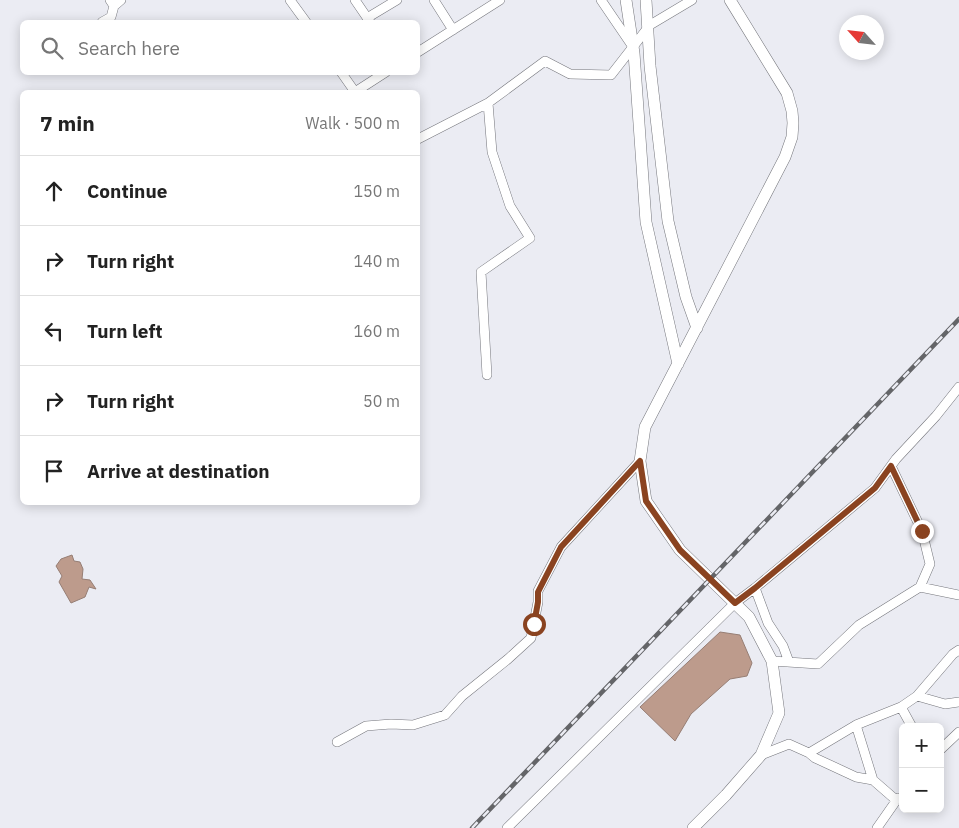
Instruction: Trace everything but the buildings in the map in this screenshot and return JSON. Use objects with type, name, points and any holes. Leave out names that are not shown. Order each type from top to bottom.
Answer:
[{"type":"main road","points":[[626,0],[633,48],[646,222],[678,364]]},
{"type":"main road","points":[[646,0],[650,66],[668,221],[686,297],[697,328]]},
{"type":"main road","points":[[693,828],[726,795],[761,755],[779,713],[772,661],[749,617],[680,550],[646,501],[640,461],[645,427],[786,158],[792,138],[792,111],[786,93],[730,0]]},
{"type":"street","points":[[290,0],[305,20]]},
{"type":"street","points":[[355,0],[369,20],[397,0]]},
{"type":"street","points":[[434,0],[452,30]]},
{"type":"street","points":[[420,51],[500,0]]},
{"type":"street","points":[[600,0],[633,48]]},
{"type":"street","points":[[420,138],[488,103],[545,61],[570,74],[611,75],[649,28],[692,0]]},
{"type":"street","points":[[106,20],[111,17],[115,2]]},
{"type":"street","points":[[343,75],[354,90]]},
{"type":"street","points":[[358,90],[381,75]]},
{"type":"street","points":[[487,375],[481,272],[530,238],[510,206],[492,152],[488,103]]},
{"type":"street","points":[[507,828],[735,603],[875,488],[891,466],[959,387]]},
{"type":"street","points":[[337,742],[366,726],[413,725],[445,715],[462,696],[530,638],[538,602],[538,592],[561,547],[640,461]]},
{"type":"street","points":[[772,661],[818,664],[859,625],[920,587],[930,564],[922,531],[891,466]]},
{"type":"street","points":[[920,587],[959,594]]},
{"type":"street","points":[[755,588],[768,624],[784,646],[789,662]]},
{"type":"street","points":[[809,753],[856,725],[901,707],[916,696],[953,654],[959,650]]},
{"type":"street","points":[[916,696],[945,704],[959,702]]},
{"type":"street","points":[[901,707],[910,723]]},
{"type":"street","points":[[856,725],[873,780]]},
{"type":"street","points":[[944,746],[959,732]]},
{"type":"street","points":[[761,755],[789,744],[856,777],[873,780],[899,799],[877,828]]},
{"type":"shaded area","points":[[72,555],[74,561],[80,562],[83,569],[82,579],[90,580],[96,589],[89,587],[85,597],[71,603],[59,582],[62,576],[56,566],[61,559]]},
{"type":"shaded area","points":[[720,632],[740,635],[752,663],[747,676],[730,679],[691,714],[675,741],[640,707]]},
{"type":"railway","points":[[472,828],[959,319]]},
{"type":"route","points":[[534,624],[538,592],[561,547],[640,461],[646,501],[680,550],[735,603],[875,488],[891,466],[922,531]]}]
